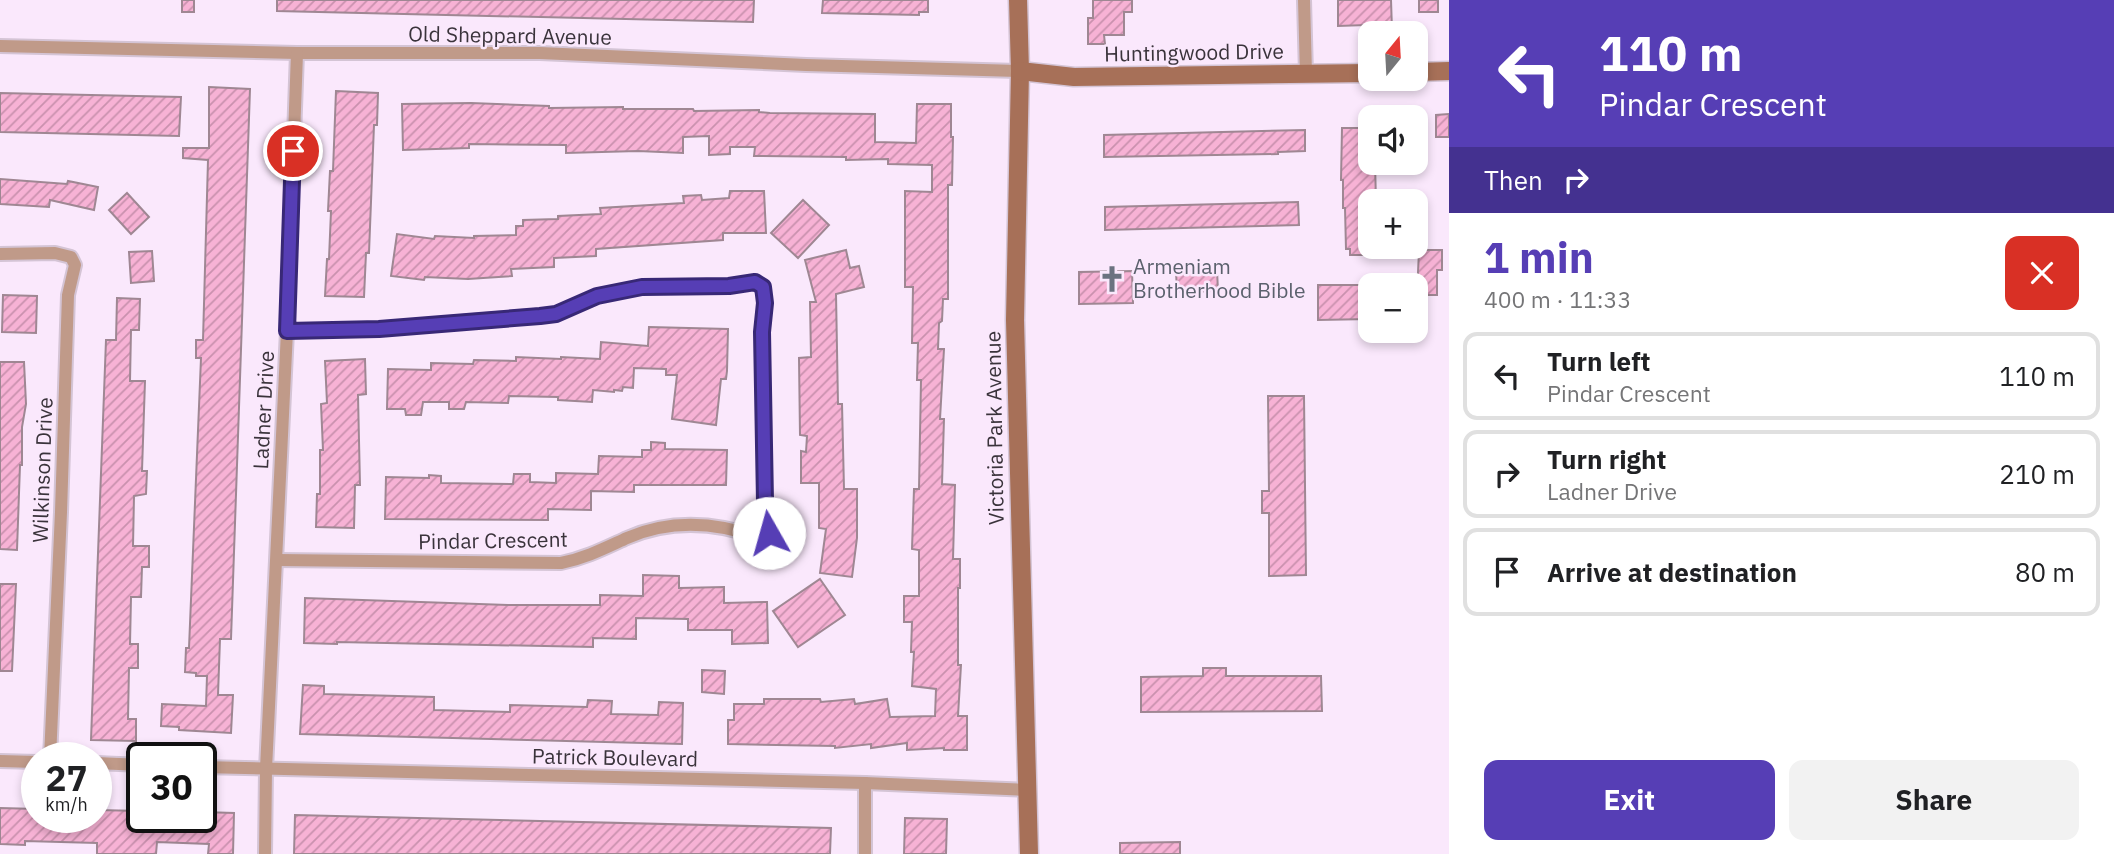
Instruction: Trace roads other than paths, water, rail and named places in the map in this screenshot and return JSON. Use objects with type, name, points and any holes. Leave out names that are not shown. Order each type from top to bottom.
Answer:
[{"type":"main road","name":"Victoria Park Avenue","points":[[1018,0],[1020,71],[1015,320],[1029,854]]},
{"type":"main road","name":"Huntingwood Drive","points":[[1020,71],[1074,77],[1358,73]]},
{"type":"main road","points":[[1428,72],[1449,71]]},
{"type":"street","points":[[1304,0],[1306,74]]},
{"type":"street","name":"Old Sheppard Avenue","points":[[0,46],[540,54],[1020,71]]},
{"type":"street","name":"Ladner Drive","points":[[265,854],[266,769],[297,52]]},
{"type":"street","name":"Wilkinson Drive","points":[[0,254],[55,253],[71,257],[75,265],[68,295],[51,742]]},
{"type":"street","name":"Pindar Crescent","points":[[276,559],[561,563],[585,558],[630,537],[666,525],[722,527],[760,538],[769,533],[765,502],[764,448],[762,332],[765,303],[763,287],[755,282],[729,286],[642,287],[597,296],[556,314],[379,329],[287,331]]},
{"type":"street","points":[[0,761],[21,762]]},
{"type":"street","name":"Patrick Boulevard","points":[[217,767],[865,783],[1028,790]]},
{"type":"street","points":[[865,783],[865,854]]},
{"type":"place","name":"Armeniam Brotherhood Bible","points":[[1112,279]]}]
